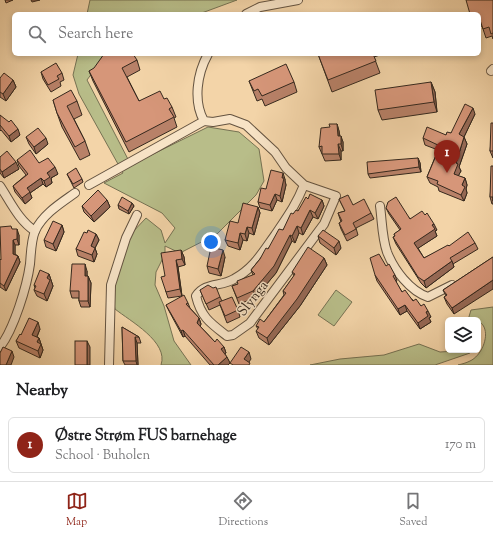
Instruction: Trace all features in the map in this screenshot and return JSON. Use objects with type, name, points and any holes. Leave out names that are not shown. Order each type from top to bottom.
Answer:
[{"type":"street","points":[[251,12],[260,8],[298,0]]},
{"type":"street","points":[[204,121],[200,113],[198,81],[202,64],[207,56]]},
{"type":"street","name":"Slynga","points":[[89,185],[204,121],[213,122],[230,119],[246,125],[266,143],[286,168],[304,185],[336,196],[324,224],[250,323],[233,335],[226,336],[208,322],[198,306],[196,296],[206,286],[234,280],[255,264],[293,210],[304,185]]},
{"type":"street","points":[[0,186],[22,219],[35,231]]},
{"type":"street","points":[[0,347],[7,338],[18,310],[30,265],[35,231],[53,208],[75,193]]},
{"type":"street","points":[[380,206],[388,252],[399,271],[414,291],[428,297],[458,281]]},
{"type":"street","points":[[109,365],[111,285],[124,244],[137,215]]},
{"type":"green space","points":[[90,0],[237,0],[204,12],[87,12]]},
{"type":"green space","points":[[78,56],[105,56],[87,80],[131,165],[208,127],[239,132],[259,149],[264,181],[256,195],[217,234],[180,253],[165,246],[165,254],[156,272],[155,285],[164,306],[174,341],[191,365],[161,365],[162,356],[154,340],[115,309],[111,290],[129,236],[146,218],[161,230],[165,243],[175,228],[162,213],[104,183],[123,173],[79,94],[73,75]]},
{"type":"green space","points":[[336,290],[352,302],[334,326],[318,315]]},
{"type":"green space","points":[[493,307],[493,365],[458,365],[474,359],[481,353],[485,341],[485,331],[481,323],[481,317],[469,317],[471,310]]},
{"type":"green space","points":[[419,344],[440,352],[445,352],[445,353],[470,353],[435,365],[310,365],[340,359],[384,355]]},
{"type":"building","points":[[466,0],[493,0],[493,33],[491,34],[489,27],[483,29],[481,23],[481,12],[469,12]]},
{"type":"building","points":[[103,56],[134,56],[137,60],[122,68],[139,101],[160,91],[164,99],[167,98],[172,107],[169,109],[174,117],[126,142],[89,71],[94,68]]},
{"type":"building","points":[[319,56],[374,56],[376,61],[328,80]]},
{"type":"building","points":[[56,63],[62,73],[57,76],[59,79],[48,85],[41,72]]},
{"type":"building","points":[[286,64],[294,82],[262,96],[258,89],[254,91],[249,81]]},
{"type":"building","points":[[4,73],[13,80],[3,94],[0,92],[0,78]]},
{"type":"building","points":[[431,82],[434,102],[378,110],[375,90]]},
{"type":"building","points":[[71,90],[77,101],[67,106],[85,141],[75,147],[57,113],[53,100]]},
{"type":"building","points":[[465,104],[473,108],[459,134],[464,137],[456,163],[458,164],[454,174],[465,178],[462,185],[465,187],[461,195],[437,184],[438,181],[427,177],[440,146],[423,138],[427,127],[446,135],[447,132],[451,133]]},
{"type":"building","points":[[0,115],[9,122],[11,120],[18,129],[9,136],[0,125]]},
{"type":"building","points":[[491,123],[493,123],[493,151],[490,151]]},
{"type":"building","points":[[329,124],[337,124],[338,136],[341,136],[341,144],[338,144],[339,154],[322,154],[322,146],[319,147],[321,128],[330,127]]},
{"type":"building","points":[[38,128],[46,138],[34,147],[26,137]]},
{"type":"building","points":[[30,150],[39,163],[48,158],[55,167],[47,173],[50,177],[44,181],[41,178],[27,188],[30,192],[22,198],[13,186],[28,174],[17,160]]},
{"type":"building","points":[[7,151],[16,162],[2,172],[0,169],[0,157]]},
{"type":"building","points":[[418,158],[419,167],[368,174],[367,162]]},
{"type":"building","points":[[491,166],[493,166],[493,197],[490,197]]},
{"type":"building","points":[[76,168],[82,179],[73,184],[67,174]]},
{"type":"building","points":[[271,170],[283,173],[282,178],[284,178],[280,196],[275,194],[270,205],[258,202],[261,188],[266,189]]},
{"type":"building","points":[[98,190],[107,200],[91,216],[82,206]]},
{"type":"building","points":[[310,194],[322,200],[315,213],[310,210],[301,228],[297,226],[292,236],[290,235],[274,266],[253,291],[237,298],[232,286],[238,284],[237,281],[255,274],[251,270],[260,259],[266,248],[268,249],[279,229],[283,230],[291,213],[293,214],[296,210],[298,211],[306,197],[308,199]]},
{"type":"building","points":[[348,195],[353,205],[364,199],[371,213],[353,223],[356,229],[345,235],[339,223],[342,221],[338,213],[345,211],[339,199]]},
{"type":"building","points":[[122,197],[132,203],[128,211],[118,205]]},
{"type":"building","points":[[396,197],[410,219],[422,211],[425,215],[427,213],[434,224],[432,225],[435,229],[414,243],[424,258],[448,245],[449,246],[468,232],[475,243],[450,258],[452,261],[424,281],[418,277],[393,237],[395,236],[394,234],[401,229],[386,208],[388,202]]},
{"type":"building","points":[[243,203],[258,207],[252,228],[247,227],[245,234],[240,233],[238,243],[225,240],[230,221],[238,223]]},
{"type":"building","points":[[53,221],[62,225],[53,244],[44,240]]},
{"type":"building","points":[[11,226],[12,229],[17,229],[17,239],[13,240],[13,254],[18,256],[4,286],[0,283],[0,227]]},
{"type":"building","points":[[88,230],[96,234],[91,246],[95,248],[92,255],[76,249],[84,232],[87,233]]},
{"type":"building","points":[[323,230],[339,241],[334,248],[318,236]]},
{"type":"building","points":[[211,247],[223,250],[218,269],[207,266]]},
{"type":"building","points":[[308,247],[324,258],[297,299],[267,338],[256,331],[259,327],[256,326],[260,319],[264,322],[286,293],[283,291],[295,274],[292,272]]},
{"type":"building","points":[[181,250],[182,259],[176,260],[180,289],[166,292],[161,277],[165,276],[161,253]]},
{"type":"building","points":[[379,254],[386,266],[389,264],[395,275],[393,276],[402,292],[405,290],[413,301],[416,299],[421,306],[424,304],[428,311],[426,312],[428,316],[418,323],[405,305],[398,309],[375,275],[370,258]]},
{"type":"building","points":[[493,257],[493,280],[452,308],[444,297],[447,295],[443,290]]},
{"type":"building","points":[[72,264],[85,264],[85,276],[88,276],[88,301],[79,301],[79,291],[70,291]]},
{"type":"building","points":[[40,270],[49,274],[47,278],[50,280],[44,294],[34,290],[36,286],[34,285]]},
{"type":"building","points":[[208,285],[213,288],[216,287],[220,297],[206,304],[200,290]]},
{"type":"building","points":[[184,295],[188,303],[186,304],[199,318],[197,323],[215,342],[217,339],[224,347],[221,349],[227,357],[218,365],[214,365],[183,330],[181,331],[166,305]]},
{"type":"building","points":[[232,297],[238,310],[225,316],[219,302]]},
{"type":"building","points":[[29,318],[38,322],[32,335],[39,338],[37,342],[41,344],[38,351],[16,341],[20,334],[21,335]]},
{"type":"building","points":[[122,327],[139,337],[135,337],[136,361],[123,361]]},
{"type":"building","points":[[75,341],[87,341],[87,365],[75,365]]},
{"type":"building","points":[[3,347],[12,351],[6,365],[0,365],[0,353]]},
{"type":"building","points":[[241,347],[249,352],[244,359],[250,363],[249,365],[233,365],[230,363]]},
{"type":"place","name":"Østre Strøm FUS barnehage","points":[[447,173]]}]
